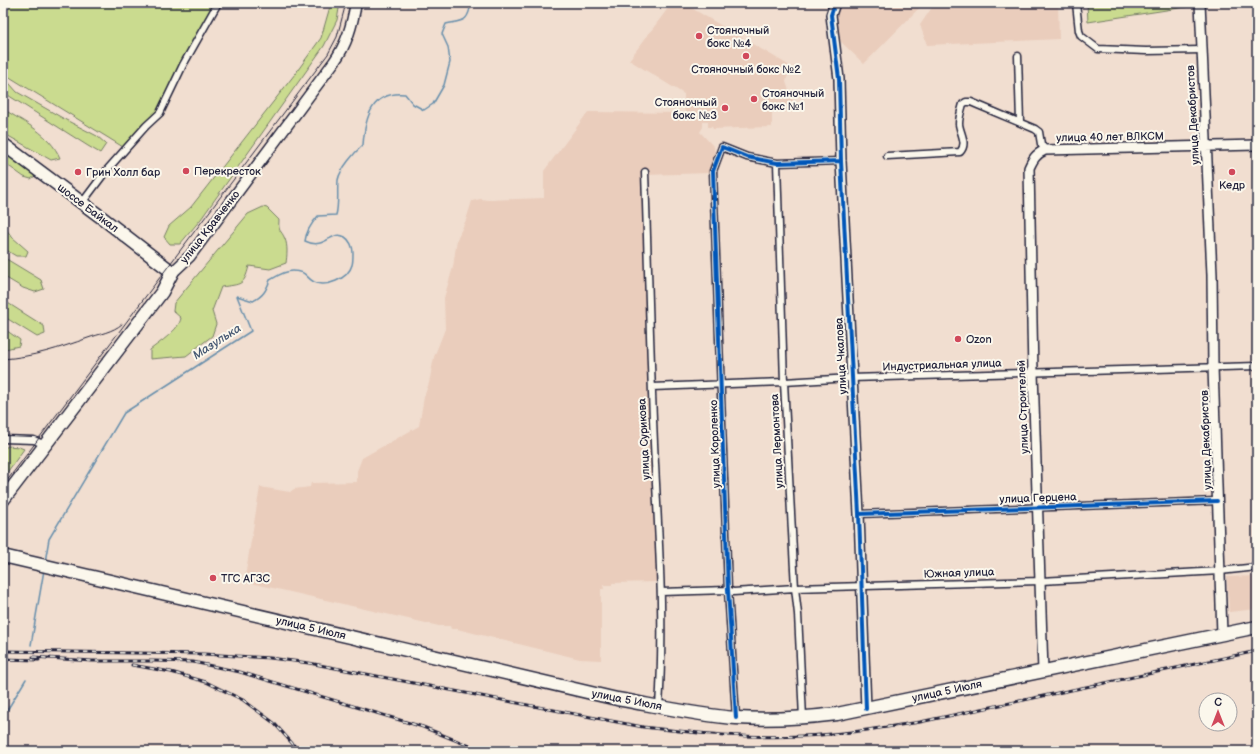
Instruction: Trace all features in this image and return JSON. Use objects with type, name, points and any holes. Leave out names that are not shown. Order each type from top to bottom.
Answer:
[{"type":"highway","name":"шоссе Байкал","points":[[3,144],[165,266],[172,273]]},
{"type":"highway","name":"улица Кравченко","points":[[3,500],[162,292],[172,273]]},
{"type":"highway","name":"улица 5 Июля","points":[[3,556],[617,699],[736,718],[803,718],[838,714],[1257,627]]},
{"type":"main road","name":"улица Кравченко","points":[[172,273],[190,256],[342,51],[348,37],[356,3]]},
{"type":"main road","name":"улица Чкалова","points":[[835,3],[831,15],[840,79],[842,161],[859,514],[866,708]]},
{"type":"main road","name":"улица Декабристов","points":[[1200,3],[1212,275],[1213,367],[1222,634]]},
{"type":"main road","name":"улица 40 лет ВЛКСМ","points":[[1045,150],[1257,144]]},
{"type":"main road","name":"улица Строителей","points":[[1043,671],[1029,168],[1032,160],[1038,153],[1045,150]]},
{"type":"street","points":[[82,203],[106,171],[146,126],[160,113],[182,65],[218,3]]},
{"type":"street","points":[[1076,3],[1079,31],[1081,36],[1098,49],[1146,51],[1202,50]]},
{"type":"street","points":[[1018,56],[1020,122]]},
{"type":"street","name":"улица 40 лет ВЛКСМ","points":[[887,156],[960,152],[964,145],[959,123],[960,112],[963,104],[966,102],[978,105],[1020,122],[1039,132],[1041,144],[1045,150]]},
{"type":"street","name":"улица Короленко","points":[[736,718],[728,590],[722,384],[713,172],[722,147],[747,158],[777,163]]},
{"type":"street","points":[[777,163],[842,161]]},
{"type":"street","name":"улица Лермонтова","points":[[777,163],[784,382],[803,718]]},
{"type":"street","name":"улица Сурикова","points":[[645,172],[661,592],[661,684],[659,706]]},
{"type":"street","name":"Индустриальная улица","points":[[652,387],[852,378],[1257,366]]},
{"type":"street","points":[[3,439],[34,440],[45,445]]},
{"type":"street","name":"улица Герцена","points":[[859,514],[1217,501]]},
{"type":"street","name":"Южная улица","points":[[661,592],[728,590],[733,592],[795,588],[1041,581],[1220,571],[1257,567]]},
{"type":"shaded area","points":[[672,3],[683,3],[790,66],[786,82],[796,110],[772,110],[772,127],[713,129],[712,127],[708,127],[708,122],[703,122],[703,127],[700,132],[714,147],[715,154],[711,173],[644,175],[657,582],[612,583],[612,585],[603,585],[604,589],[601,589],[601,660],[580,659],[457,629],[451,629],[450,626],[439,626],[251,583],[245,577],[260,487],[290,492],[294,489],[310,487],[311,483],[357,482],[357,471],[362,458],[419,426],[424,397],[429,383],[434,357],[445,329],[444,298],[453,267],[457,239],[466,220],[472,201],[480,199],[544,198],[544,171],[588,112],[686,113],[684,109],[684,94],[629,60]]},
{"type":"shaded area","points":[[838,3],[924,3],[864,64],[837,38],[835,8]]},
{"type":"shaded area","points":[[935,3],[1058,3],[1059,39],[927,45],[920,25]]},
{"type":"shaded area","points":[[1257,576],[1257,609],[1229,612],[1227,577]]},
{"type":"green space","points":[[3,3],[222,3],[160,109],[123,147],[3,73]]},
{"type":"green space","points":[[331,3],[340,3],[337,20],[324,46],[201,219],[180,244],[170,244],[164,237],[169,226],[191,207],[295,74],[321,38]]},
{"type":"green space","points":[[1087,3],[1185,3],[1186,7],[1088,22]]},
{"type":"green space","points":[[3,76],[17,92],[97,136],[106,144],[100,153],[3,92]]},
{"type":"green space","points":[[3,109],[36,129],[43,135],[56,150],[60,158],[51,160],[3,133]]},
{"type":"green space","points":[[3,152],[35,176],[31,179],[24,177],[3,162]]},
{"type":"green space","points":[[263,207],[267,208],[279,220],[279,229],[287,245],[286,263],[270,269],[249,266],[241,283],[221,287],[212,311],[216,324],[212,336],[186,356],[150,359],[150,350],[168,336],[180,322],[181,318],[173,311],[174,303],[248,214]]},
{"type":"green space","points":[[3,225],[12,237],[28,251],[26,256],[16,256],[3,248]]},
{"type":"green space","points":[[3,257],[41,280],[44,289],[35,292],[23,288],[3,276]]},
{"type":"green space","points":[[3,300],[44,326],[45,334],[37,337],[3,316]]},
{"type":"green space","points":[[3,328],[20,340],[19,346],[5,349],[3,348]]},
{"type":"green space","points":[[8,446],[24,449],[3,478],[3,449]]},
{"type":"waterway","name":"Мазулька","points":[[237,296],[253,301],[264,293],[270,280],[287,272],[298,271],[314,282],[324,284],[336,281],[350,270],[353,262],[353,251],[347,238],[340,235],[323,242],[312,243],[305,241],[308,231],[318,216],[336,215],[339,176],[348,161],[363,145],[368,116],[378,101],[394,94],[405,94],[413,104],[424,110],[433,104],[444,85],[450,62],[448,47],[442,34],[446,24],[464,20],[468,14],[471,3]]},
{"type":"waterway","name":"Мазулька","points":[[45,562],[49,539],[124,413],[251,331],[237,296]]},
{"type":"waterway","name":"Мазулька","points":[[31,645],[44,570]]},
{"type":"waterway","name":"Мазулька","points":[[3,717],[26,679]]},
{"type":"tram line","points":[[3,486],[328,54],[337,37],[346,3]]},
{"type":"tram line","points":[[3,359],[57,349],[110,331],[122,324]]},
{"type":"railway","points":[[3,651],[204,654],[270,658],[309,663],[643,727],[722,735],[762,737],[846,733],[920,722],[1257,651]]},
{"type":"railway","points":[[33,657],[92,661],[193,662],[240,672],[423,727],[482,751]]},
{"type":"railway","points":[[3,659],[39,660]]},
{"type":"railway","points":[[132,665],[171,672],[206,682],[243,700],[274,723],[299,751]]},
{"type":"cycle path","points":[[835,3],[831,15],[839,79],[841,161],[859,514],[866,709]]},
{"type":"cycle path","points":[[736,718],[728,590],[713,171],[722,147],[747,157],[777,163],[841,161]]},
{"type":"cycle path","points":[[859,514],[1217,501]]},
{"type":"place","name":"Стояночный бокс №4","points":[[699,36]]},
{"type":"place","name":"Стояночный бокс №2","points":[[746,56]]},
{"type":"place","name":"Стояночный бокс №1","points":[[754,99]]},
{"type":"place","name":"Стояночный бокс №3","points":[[725,108]]},
{"type":"place","name":"Перекресток","points":[[186,171]]},
{"type":"place","name":"Грин Холл бар","points":[[78,172]]},
{"type":"place","name":"Кедр","points":[[1232,172]]},
{"type":"place","name":"Ozon","points":[[958,339]]},
{"type":"place","name":"ТГС АГЗС","points":[[213,578]]}]
